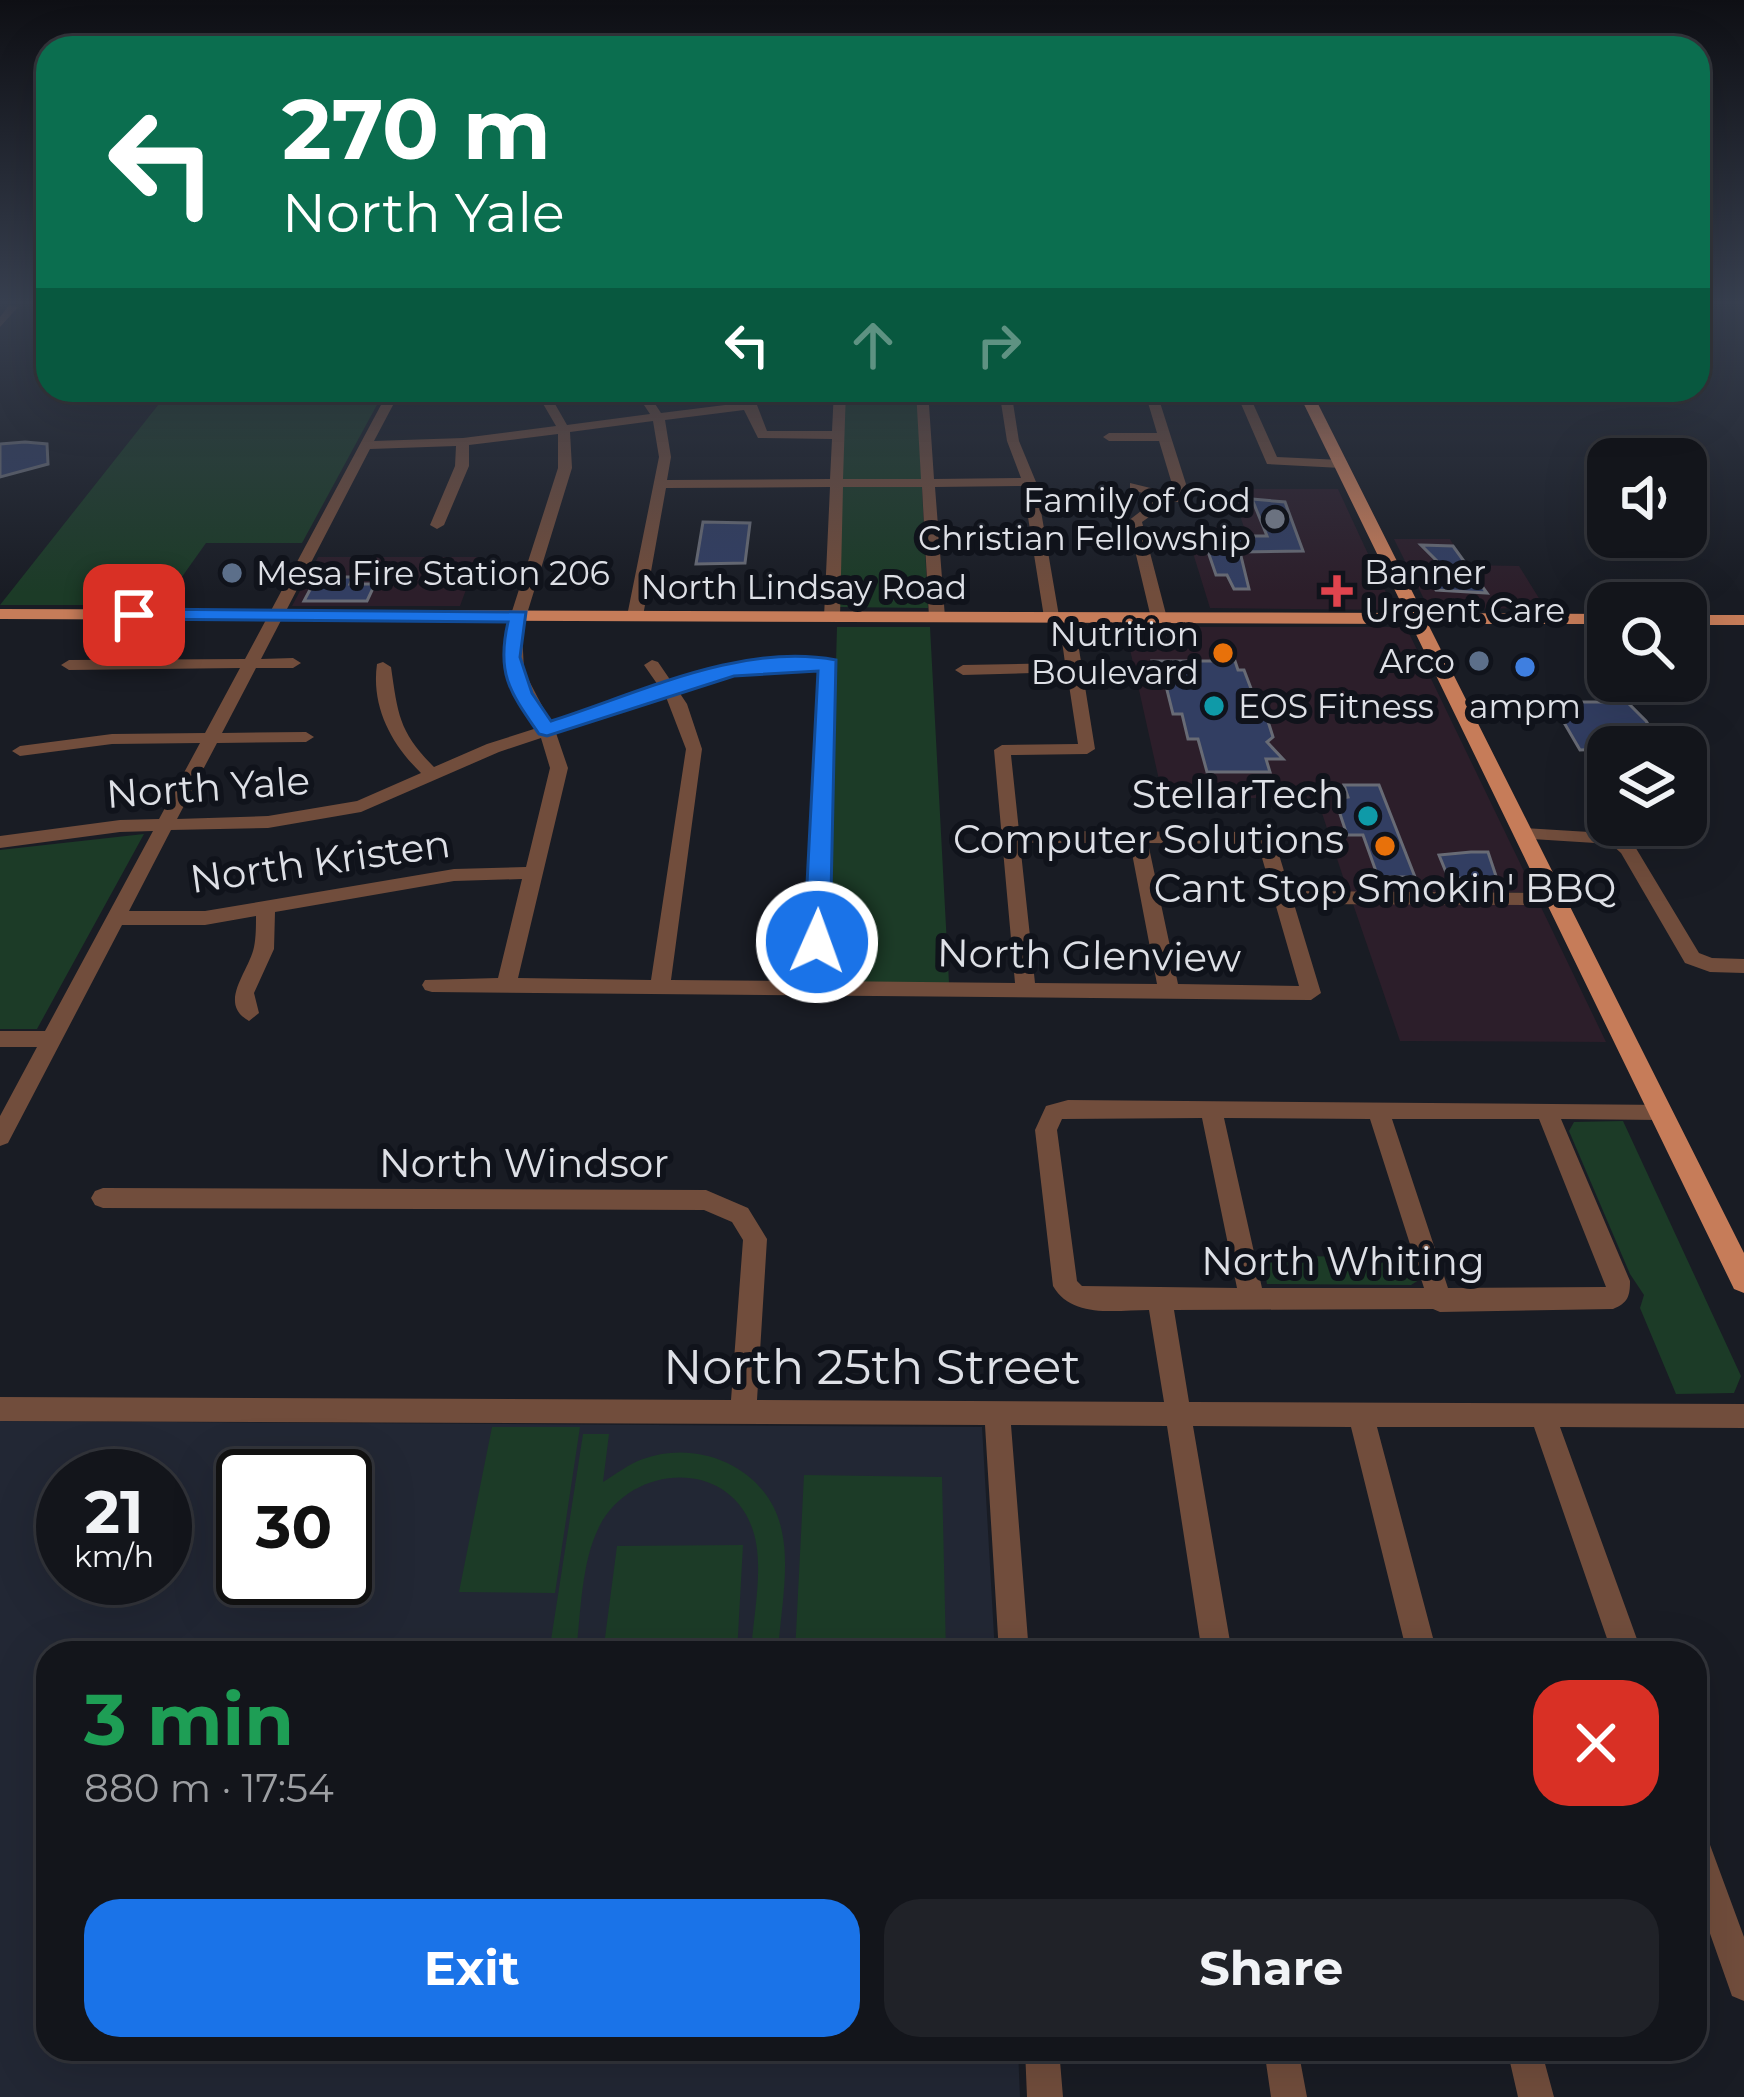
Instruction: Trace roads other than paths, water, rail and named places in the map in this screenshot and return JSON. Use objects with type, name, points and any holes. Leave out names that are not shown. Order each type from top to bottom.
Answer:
[{"type":"main road","points":[[1310,402],[1744,1280]]},
{"type":"main road","name":"North Lindsay Road","points":[[0,614],[1587,620]]},
{"type":"main road","points":[[1707,620],[1744,620]]},
{"type":"street","points":[[0,1137],[389,402]]},
{"type":"street","points":[[506,985],[559,768],[556,742],[521,693],[510,657],[565,468],[564,430],[548,402]]},
{"type":"street","points":[[635,616],[665,457],[658,417],[648,402]]},
{"type":"street","points":[[749,402],[762,435],[839,435]]},
{"type":"street","points":[[832,617],[840,402]]},
{"type":"street","points":[[923,402],[937,617]]},
{"type":"street","points":[[1007,402],[1012,441],[1029,482],[1059,618],[1075,667],[1088,749],[1002,749],[1026,991]]},
{"type":"street","points":[[1154,402],[1179,484],[1174,499],[1142,513],[1135,525],[1159,618]]},
{"type":"street","points":[[1246,402],[1275,463],[1340,464]]},
{"type":"street","points":[[366,446],[463,442],[751,405]]},
{"type":"street","points":[[1109,437],[1165,437]]},
{"type":"street","points":[[437,525],[462,466],[463,442]]},
{"type":"street","points":[[662,484],[1029,482]]},
{"type":"street","points":[[1135,486],[1174,499]]},
{"type":"street","points":[[69,665],[293,663]]},
{"type":"street","points":[[652,664],[680,704],[694,749],[660,985]]},
{"type":"street","name":"North Yale","points":[[0,842],[166,824],[268,823],[362,806],[547,730],[731,670],[829,664],[815,986]]},
{"type":"street","points":[[383,667],[390,718],[409,751],[434,776]]},
{"type":"street","points":[[963,670],[1075,667]]},
{"type":"street","points":[[20,751],[112,739],[306,737]]},
{"type":"street","points":[[1523,834],[1616,838],[1628,849],[1684,948],[1697,962],[1744,966]]},
{"type":"street","points":[[1010,837],[1265,838],[1283,898],[1556,898]]},
{"type":"street","points":[[1138,838],[1169,992]]},
{"type":"street","name":"North Kristen","points":[[116,919],[205,918],[432,878],[533,873]]},
{"type":"street","name":"North Glenview","points":[[432,985],[1311,993],[1283,898]]},
{"type":"street","points":[[248,1012],[244,993],[264,950],[266,910]]},
{"type":"street","points":[[0,1039],[52,1039]]},
{"type":"street","name":"North Whiting","points":[[1211,1109],[1068,1109],[1050,1114],[1048,1154],[1061,1273],[1068,1291],[1088,1299],[1160,1300],[1598,1301],[1618,1294],[1616,1274],[1546,1111]]},
{"type":"street","points":[[1252,1300],[1211,1109],[1660,1111]]},
{"type":"street","points":[[1378,1110],[1440,1301]]},
{"type":"street","name":"North Windsor","points":[[103,1198],[706,1200],[740,1215],[754,1239],[743,1412]]},
{"type":"street","points":[[1160,1300],[1215,1641]]},
{"type":"street","name":"North 25th Street","points":[[0,1409],[1744,1416]]},
{"type":"street","points":[[997,1413],[1013,1641]]},
{"type":"street","points":[[1361,1414],[1419,1641]]},
{"type":"street","points":[[1543,1415],[1623,1641]]},
{"type":"street","points":[[1707,1879],[1744,1984]]},
{"type":"street","points":[[1043,2061],[1046,2097]]},
{"type":"street","points":[[1283,2061],[1289,2097]]},
{"type":"street","points":[[1527,2061],[1537,2097]]},
{"type":"place","name":"Family of God Christian Fellowship","points":[[1275,519]]},
{"type":"place","name":"Mesa Fire Station 206","points":[[232,573]]},
{"type":"place","name":"Banner Urgent Care","points":[[1337,591]]},
{"type":"place","name":"Nutrition Boulevard","points":[[1223,653]]},
{"type":"place","name":"Arco","points":[[1479,661]]},
{"type":"place","name":"ampm","points":[[1525,667]]},
{"type":"place","name":"EOS Fitness","points":[[1214,706]]},
{"type":"place","name":"StellarTech Computer Solutions","points":[[1368,816]]},
{"type":"place","name":"Cant Stop Smokin' BBQ","points":[[1385,846]]}]
